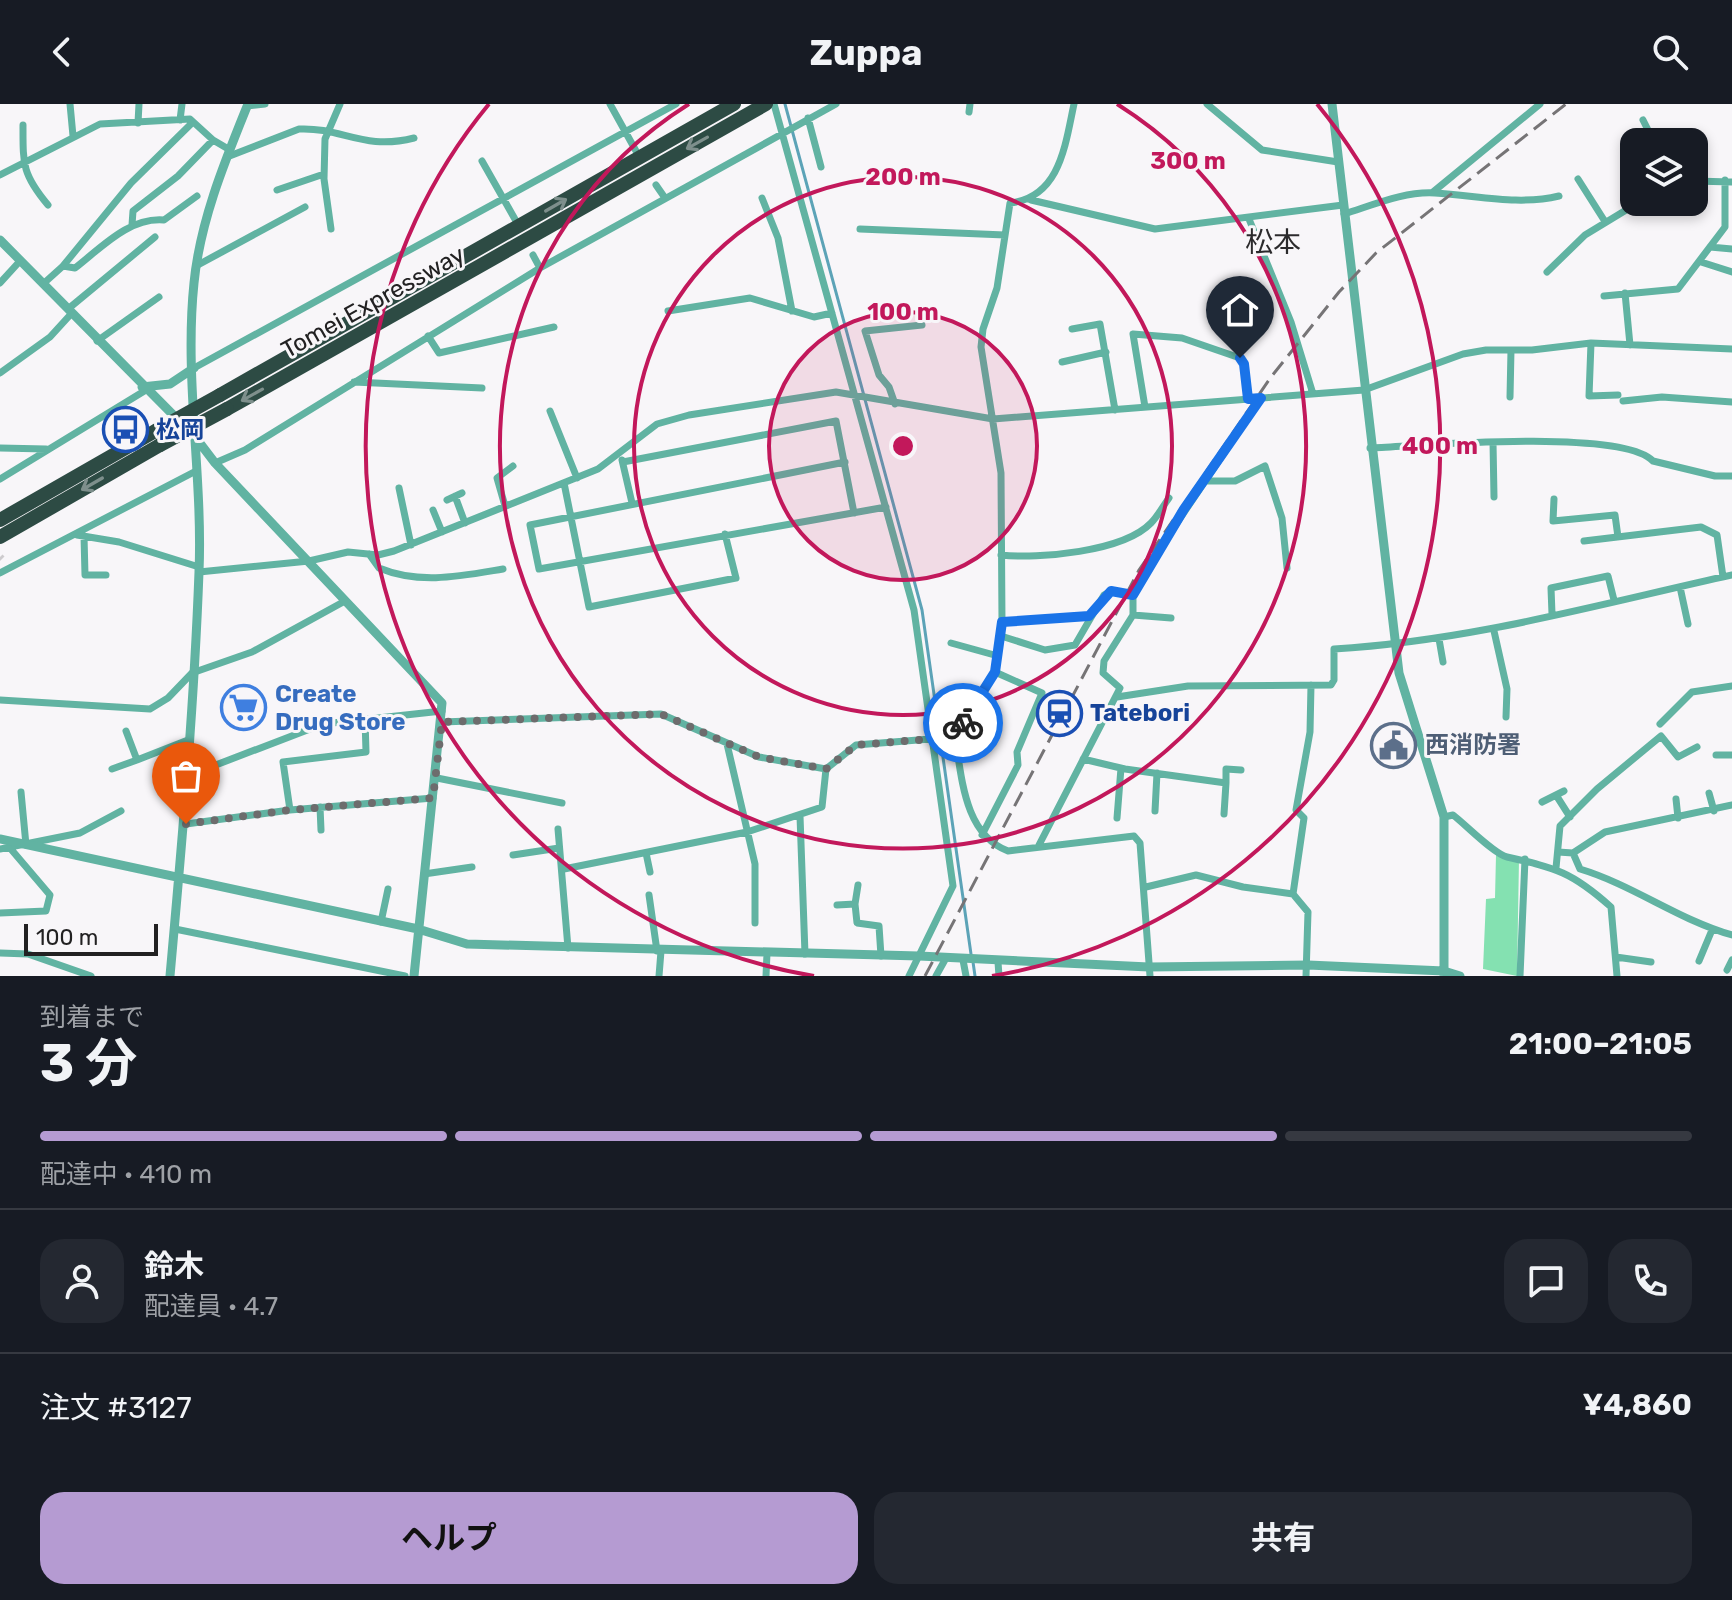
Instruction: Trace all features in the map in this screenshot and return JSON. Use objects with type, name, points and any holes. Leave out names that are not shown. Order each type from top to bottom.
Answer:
[{"type":"highway","name":"Tomei Expressway","points":[[0,520],[734,104]]},
{"type":"highway","name":"Tomei Expressway","points":[[0,537],[766,104]]},
{"type":"street","points":[[70,104],[73,136]]},
{"type":"street","points":[[138,123],[139,104]]},
{"type":"street","points":[[180,120],[182,104]]},
{"type":"street","points":[[170,976],[186,824],[199,569],[192,305],[196,266],[229,154],[248,105],[265,104]]},
{"type":"street","points":[[331,229],[324,174],[326,132],[340,104]]},
{"type":"street","points":[[610,104],[623,133],[636,151]]},
{"type":"street","points":[[0,479],[144,388],[170,384],[676,104]]},
{"type":"street","points":[[774,104],[914,610],[953,886],[909,976]]},
{"type":"street","points":[[215,463],[245,450],[540,268],[836,104]]},
{"type":"street","points":[[1031,200],[1043,189],[1062,157],[1074,104]]},
{"type":"street","points":[[1207,104],[1262,150],[1338,162]]},
{"type":"street","points":[[1332,104],[1395,646],[1406,704],[1444,817],[1444,974]]},
{"type":"street","points":[[1433,192],[1538,105]]},
{"type":"street","points":[[808,118],[821,167]]},
{"type":"street","points":[[1643,120],[1647,128]]},
{"type":"street","points":[[43,284],[63,266],[131,183],[193,122]]},
{"type":"street","points":[[0,175],[23,166],[100,124],[193,122],[229,154]]},
{"type":"street","points":[[23,125],[23,166],[27,180],[48,205]]},
{"type":"street","points":[[229,154],[281,133],[311,128],[360,141],[394,143],[414,138]]},
{"type":"street","points":[[132,225],[133,211],[178,176],[213,140]]},
{"type":"street","points":[[482,161],[516,221]]},
{"type":"street","points":[[277,190],[324,174]]},
{"type":"street","points":[[1578,179],[1604,220]]},
{"type":"street","points":[[1604,296],[1678,289],[1725,227],[1728,181]]},
{"type":"street","points":[[656,185],[665,198]]},
{"type":"street","points":[[1150,972],[1146,887],[1140,843],[1134,836],[1008,851],[982,835],[964,789],[955,737],[995,672],[1001,636],[1001,473],[981,347],[983,329],[997,288],[1010,203],[1031,200],[1155,229],[1344,210],[1433,192],[1505,200],[1559,196]]},
{"type":"street","points":[[63,266],[75,268],[132,225],[147,218],[164,220],[197,196]]},
{"type":"street","points":[[762,198],[778,238],[792,311]]},
{"type":"street","points":[[196,266],[305,207]]},
{"type":"street","points":[[1547,272],[1604,220],[1620,212]]},
{"type":"street","points":[[1249,219],[1291,322],[1313,394]]},
{"type":"street","points":[[860,229],[1005,235]]},
{"type":"street","points":[[0,373],[50,337],[69,312],[155,237]]},
{"type":"street","points":[[0,240],[196,438],[215,463],[442,703],[437,778],[414,976]]},
{"type":"street","points":[[1710,247],[1732,249]]},
{"type":"street","points":[[533,255],[540,268]]},
{"type":"street","points":[[0,283],[20,261]]},
{"type":"street","points":[[1701,262],[1732,272]]},
{"type":"street","points":[[1625,293],[1630,345]]},
{"type":"street","points":[[97,341],[159,297]]},
{"type":"street","points":[[668,311],[750,298],[814,317],[832,313]]},
{"type":"street","points":[[1072,329],[1100,324],[1115,410]]},
{"type":"street","points":[[895,404],[889,387],[879,375],[865,331],[922,325]]},
{"type":"street","points":[[428,336],[439,353],[554,327]]},
{"type":"street","points":[[1145,407],[1133,334],[1182,338],[1240,358],[1244,364],[1248,399]]},
{"type":"street","points":[[1591,343],[1589,396],[1732,402]]},
{"type":"street","points":[[622,458],[657,424],[669,419],[836,392],[993,419],[1364,390],[1463,354],[1591,343],[1732,349]]},
{"type":"street","points":[[1510,397],[1511,350]]},
{"type":"street","points":[[1062,362],[1106,352]]},
{"type":"street","points":[[352,382],[482,388]]},
{"type":"street","points":[[1039,845],[1117,697],[1120,688],[1103,673],[1104,661],[1133,615],[1133,595],[1261,398]]},
{"type":"street","points":[[550,411],[577,478]]},
{"type":"street","points":[[74,534],[119,542],[199,569],[309,561],[348,552],[378,555],[411,545],[622,458],[836,421],[854,513]]},
{"type":"street","points":[[1370,448],[1493,442],[1611,445],[1645,453],[1653,461],[1732,476]]},
{"type":"street","points":[[1493,442],[1494,497]]},
{"type":"street","points":[[0,448],[46,449]]},
{"type":"street","points":[[622,458],[632,503]]},
{"type":"street","points":[[845,462],[530,525],[539,569],[886,507]]},
{"type":"street","points":[[505,506],[497,478],[513,466]]},
{"type":"street","points":[[1205,481],[1235,481],[1265,466],[1282,518],[1287,568]]},
{"type":"street","points":[[0,573],[196,471]]},
{"type":"street","points":[[564,483],[589,607],[736,578],[725,534]]},
{"type":"street","points":[[399,488],[411,545]]},
{"type":"street","points":[[455,496],[465,523]]},
{"type":"street","points":[[1001,555],[1047,556],[1115,542],[1150,525],[1169,498]]},
{"type":"street","points":[[1554,499],[1553,521],[1615,515],[1618,537]]},
{"type":"street","points":[[433,510],[442,532]]},
{"type":"street","points":[[1584,541],[1701,527],[1717,535],[1723,577]]},
{"type":"street","points":[[84,536],[85,575],[106,575]]},
{"type":"street","points":[[369,554],[379,568],[412,578],[454,577],[503,569]]},
{"type":"street","points":[[2,559],[13,566]]},
{"type":"street","points":[[1117,697],[1188,686],[1331,685],[1334,680],[1334,649],[1395,646],[1494,631],[1552,614],[1732,575]]},
{"type":"street","points":[[1552,614],[1551,588],[1608,576],[1614,600]]},
{"type":"street","points":[[1680,587],[1688,624]]},
{"type":"street","points":[[1001,636],[1045,650],[1075,645],[1089,616],[1111,591],[1133,595]]},
{"type":"street","points":[[0,700],[150,709],[168,698],[192,673],[252,652],[345,601]]},
{"type":"street","points":[[1133,615],[1171,618]]},
{"type":"street","points":[[1002,622],[1089,616]]},
{"type":"street","points":[[1494,631],[1507,689],[1506,717]]},
{"type":"street","points":[[1439,639],[1443,662]]},
{"type":"street","points":[[951,643],[998,656]]},
{"type":"street","points":[[982,835],[1018,765],[1017,752],[1042,693],[995,672]]},
{"type":"street","points":[[1293,894],[1304,818],[1296,810],[1310,732],[1311,685]]},
{"type":"street","points":[[1660,724],[1692,692],[1732,686]]},
{"type":"street","points":[[162,791],[187,776],[323,724],[442,711]]},
{"type":"street","points":[[442,722],[661,714],[759,757],[826,769]]},
{"type":"street","points":[[290,810],[283,762],[366,752],[365,719]]},
{"type":"street","points":[[126,731],[137,760]]},
{"type":"street","points":[[1556,868],[1560,826],[1597,789],[1661,736],[1678,757],[1697,747]]},
{"type":"street","points":[[564,869],[747,832],[800,816],[822,807],[826,769],[856,745],[955,737]]},
{"type":"street","points":[[112,769],[188,740]]},
{"type":"street","points":[[727,744],[755,864],[755,923]]},
{"type":"street","points":[[1716,755],[1732,755]]},
{"type":"street","points":[[1083,759],[1121,768],[1226,783]]},
{"type":"street","points":[[1117,818],[1121,768]]},
{"type":"street","points":[[1224,814],[1226,769],[1241,770]]},
{"type":"street","points":[[1155,811],[1157,773]]},
{"type":"street","points":[[437,778],[562,803]]},
{"type":"street","points":[[21,792],[26,845]]},
{"type":"street","points":[[1542,802],[1560,793],[1570,817]]},
{"type":"street","points":[[1709,793],[1714,811]]},
{"type":"street","points":[[186,824],[290,810],[433,798]]},
{"type":"street","points":[[1676,799],[1678,818]]},
{"type":"street","points":[[1558,852],[1573,853],[1605,832],[1732,805]]},
{"type":"street","points":[[320,807],[321,830]]},
{"type":"street","points":[[0,849],[80,833],[121,811]]},
{"type":"street","points":[[1444,817],[1453,815],[1505,857],[1556,868],[1585,883],[1611,907],[1617,976]]},
{"type":"street","points":[[800,816],[805,954]]},
{"type":"street","points":[[558,829],[564,869],[568,948]]},
{"type":"street","points":[[0,839],[418,929],[467,944],[919,956],[1150,972],[1308,965],[1460,976]]},
{"type":"street","points":[[0,913],[46,911],[50,895],[10,848]]},
{"type":"street","points":[[513,855],[559,848]]},
{"type":"street","points":[[646,853],[650,872]]},
{"type":"street","points":[[1573,853],[1580,869],[1607,877],[1712,930],[1732,935]]},
{"type":"street","points":[[1520,976],[1525,859]]},
{"type":"street","points":[[424,874],[472,867]]},
{"type":"street","points":[[1146,887],[1196,875],[1243,887],[1293,894],[1308,912],[1306,976]]},
{"type":"street","points":[[858,885],[855,904],[857,923],[879,926],[881,956]]},
{"type":"street","points":[[381,922],[388,889]]},
{"type":"street","points":[[649,895],[659,951],[659,976]]},
{"type":"street","points":[[837,905],[855,904]]},
{"type":"street","points":[[175,929],[405,976]]},
{"type":"street","points":[[1699,961],[1712,930]]},
{"type":"street","points":[[0,953],[28,954],[91,976]]},
{"type":"street","points":[[766,976],[767,953]]},
{"type":"street","points":[[1616,957],[1651,962]]},
{"type":"street","points":[[936,976],[946,958]]},
{"type":"street","points":[[963,960],[966,976]]},
{"type":"street","points":[[1727,970],[1732,960]]},
{"type":"street","points":[[994,962],[999,976]]},
{"type":"green space","points":[[1496,855],[1519,859],[1517,976],[1483,969],[1486,899],[1495,898]]},
{"type":"waterway","points":[[785,104],[922,610],[971,954]]},
{"type":"waterway","points":[[973,962],[975,976]]},
{"type":"railway","points":[[925,976],[1139,570],[1271,377],[1339,292],[1376,253],[1566,104]]},
{"type":"way so far","points":[[186,824],[290,810],[433,798],[442,722],[661,714],[690,724],[759,757],[826,769],[856,745],[955,737],[963,723]]},
{"type":"place","name":"松岡","points":[[125,430]]},
{"type":"place","name":"Create Drug Store","points":[[244,708]]},
{"type":"place","name":"Tatebori","points":[[1059,713]]},
{"type":"place","name":"西消防署","points":[[1394,745]]},
{"type":"district","name":"松本","points":[[1273,242]]},
{"type":"route","points":[[963,723],[995,672],[1002,622],[1089,616],[1104,595],[1111,591],[1133,595],[1184,509],[1261,398],[1248,399],[1244,364],[1240,358]]}]
